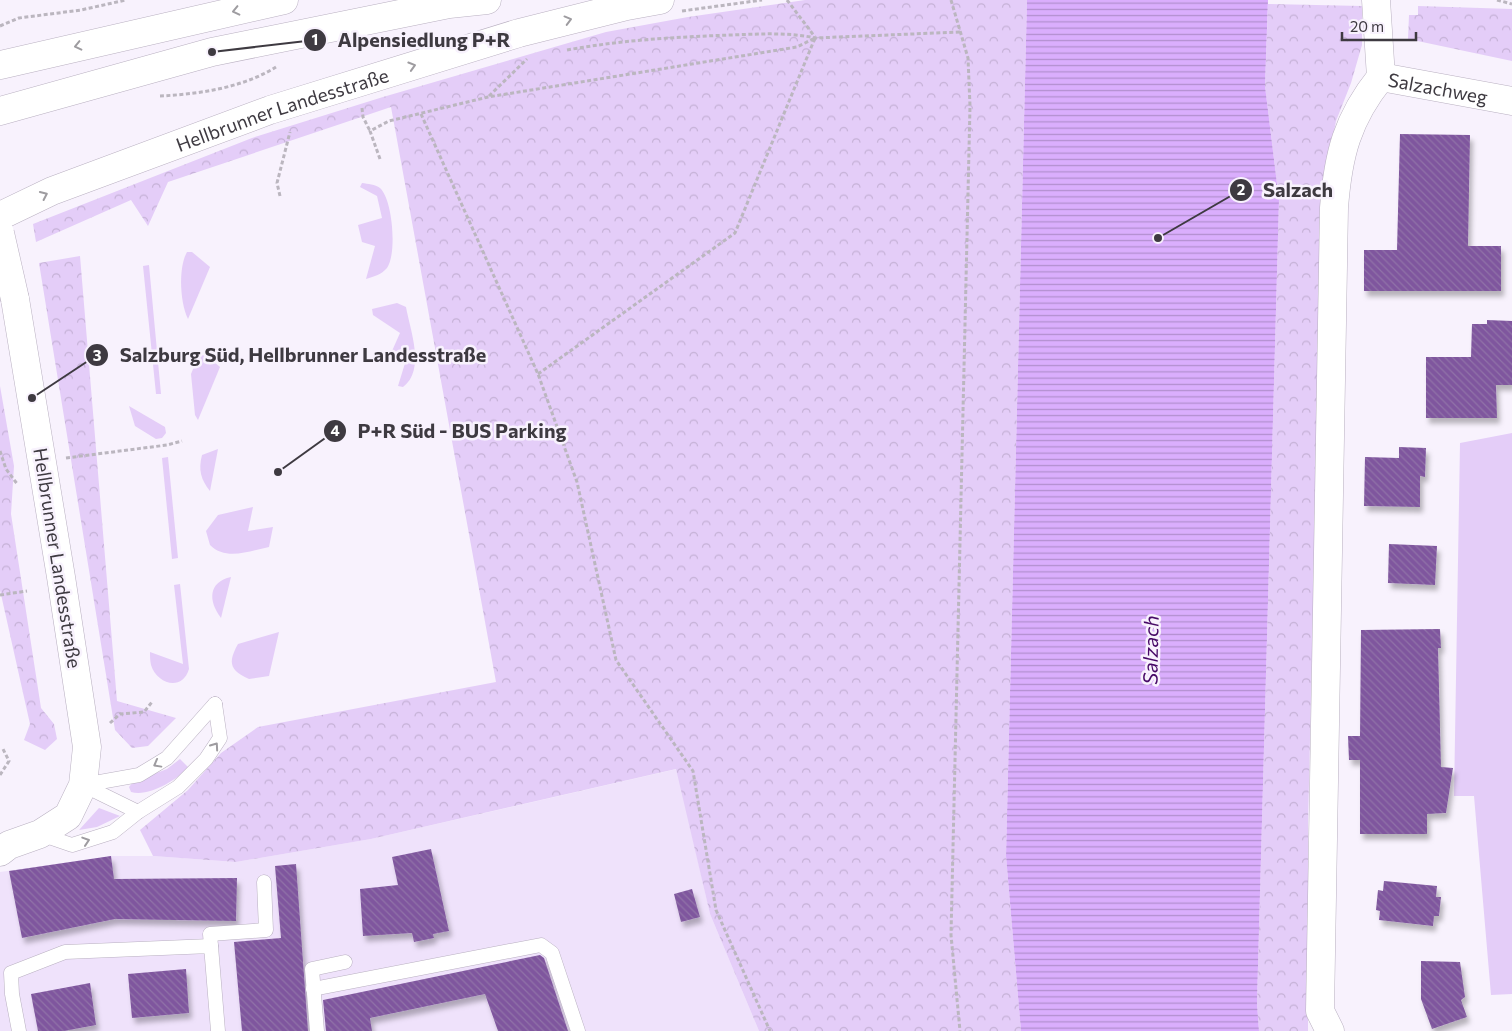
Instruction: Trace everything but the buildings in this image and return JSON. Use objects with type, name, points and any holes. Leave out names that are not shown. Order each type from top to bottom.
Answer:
[{"type":"street","points":[[0,65],[284,0]]},
{"type":"street","points":[[0,111],[212,52],[449,4],[486,0]]},
{"type":"street","name":"Salzachweg","points":[[1376,0],[1381,77],[1512,101]]},
{"type":"street","name":"Hellbrunner Landesstraße","points":[[0,216],[52,191],[270,110],[519,33],[627,6],[670,6]]},
{"type":"street","points":[[1325,1021],[1334,208],[1341,152],[1348,130],[1368,93],[1381,77]]},
{"type":"street","name":"Hellbrunner Landesstraße","points":[[0,233],[15,299],[87,747],[83,784],[68,816],[40,834],[3,847]]},
{"type":"lane","points":[[40,834],[72,845],[113,832],[138,812],[178,787],[206,759],[220,738],[215,704],[168,758],[139,775],[83,784]]},
{"type":"lane","points":[[83,784],[138,812]]},
{"type":"lane","points":[[218,1031],[210,934],[266,930],[264,882]]},
{"type":"lane","points":[[313,988],[541,945],[552,953],[578,1031]]},
{"type":"lane","points":[[19,1031],[12,994],[11,973],[66,952],[211,946]]},
{"type":"lane","points":[[317,1031],[312,969],[345,962]]},
{"type":"path","points":[[0,26],[19,18],[81,10],[126,0]]},
{"type":"path","points":[[670,6],[762,0]]},
{"type":"path","points":[[787,0],[815,38]]},
{"type":"path","points":[[951,0],[968,58],[970,106],[951,935],[960,1031]]},
{"type":"path","points":[[1497,0],[1512,4]]},
{"type":"path","points":[[566,50],[604,43],[677,37],[796,33],[815,38],[960,32]]},
{"type":"path","points":[[370,131],[389,121],[488,97],[797,47],[815,38]]},
{"type":"path","points":[[538,374],[735,233],[815,38]]},
{"type":"path","points":[[488,97],[528,58],[526,51]]},
{"type":"path","points":[[361,101],[363,117],[380,159]]},
{"type":"path","points":[[421,114],[538,374],[577,482],[616,660],[692,771],[716,910],[770,1031]]},
{"type":"path","points":[[280,196],[277,183],[292,124]]},
{"type":"path","points":[[66,458],[167,445],[182,441]]},
{"type":"path","points":[[0,451],[6,469],[18,485]]},
{"type":"path","points":[[0,595],[27,591]]},
{"type":"path","points":[[109,724],[120,714],[144,712],[152,702]]},
{"type":"path","points":[[0,775],[9,761],[4,749]]},
{"type":"shaded area","points":[[677,769],[710,914],[759,1031],[0,1031],[0,872],[111,856],[153,856],[236,862],[371,839]]},
{"type":"green space","points":[[805,0],[1027,0],[1006,856],[1021,1031],[759,1031],[710,914],[676,769],[371,839],[236,862],[153,856],[140,830],[188,790],[221,753],[258,727],[496,682],[391,107],[168,182],[148,226],[131,200],[36,242],[33,224],[252,138],[383,97],[606,32],[688,17]]},
{"type":"green space","points":[[1268,4],[1362,6],[1362,45],[1351,83],[1336,121],[1323,192],[1308,824],[1308,1031],[1259,1031],[1257,1003],[1279,200],[1265,86]]},
{"type":"green space","points":[[1418,6],[1512,9],[1512,61],[1408,39],[1409,15],[1418,15]]},
{"type":"green space","points":[[362,183],[380,188],[384,194],[391,215],[393,240],[387,268],[380,274],[366,279],[375,246],[362,242],[358,225],[382,218],[377,196],[360,187]]},
{"type":"green space","points":[[187,252],[192,252],[210,267],[188,319],[183,304],[181,286],[182,267]]},
{"type":"green space","points":[[80,256],[117,701],[176,718],[148,746],[132,748],[115,730],[39,263]]},
{"type":"green space","points":[[149,265],[161,394],[156,394],[143,266]]},
{"type":"green space","points":[[397,303],[406,307],[415,349],[414,371],[410,380],[403,387],[398,386],[406,360],[392,351],[400,333],[373,315],[372,309]]},
{"type":"green space","points":[[202,355],[207,356],[220,367],[198,420],[195,415],[191,374],[198,357]]},
{"type":"green space","points":[[0,386],[14,466],[11,514],[41,708],[54,724],[57,739],[45,750],[24,740],[30,724],[0,590]]},
{"type":"green space","points":[[129,406],[165,427],[166,433],[162,438],[156,439],[135,426]]},
{"type":"green space","points":[[1512,433],[1512,994],[1491,995],[1474,796],[1454,796],[1460,443]]},
{"type":"green space","points":[[218,449],[210,491],[204,483],[200,465],[202,455]]},
{"type":"green space","points":[[168,457],[178,558],[172,559],[162,458]]},
{"type":"green space","points":[[253,507],[248,531],[273,527],[269,547],[230,554],[216,550],[210,545],[206,531],[218,515]]},
{"type":"green space","points":[[231,577],[221,618],[214,605],[212,593],[218,583]]},
{"type":"green space","points":[[180,584],[189,669],[181,681],[170,683],[158,677],[154,672],[150,652],[183,664],[174,585]]},
{"type":"green space","points":[[279,632],[269,676],[249,679],[234,669],[232,661],[238,644]]},
{"type":"green space","points":[[180,759],[189,768],[177,778],[154,790],[138,793],[131,792],[129,787],[133,782],[167,769]]},
{"type":"green space","points":[[99,808],[120,816],[97,827],[79,830]]},
{"type":"water","points":[[1027,0],[1268,0],[1265,86],[1279,200],[1257,1003],[1259,1031],[1021,1031],[1006,856]]},
{"type":"place","name":"Alpensiedlung P+R","points":[[212,52]]},
{"type":"place","name":"Salzach","points":[[1158,238]]},
{"type":"place","name":"Salzburg Süd, Hellbrunner Landesstraße","points":[[32,398]]},
{"type":"place","name":"P+R Süd - BUS Parking","points":[[278,472]]}]
